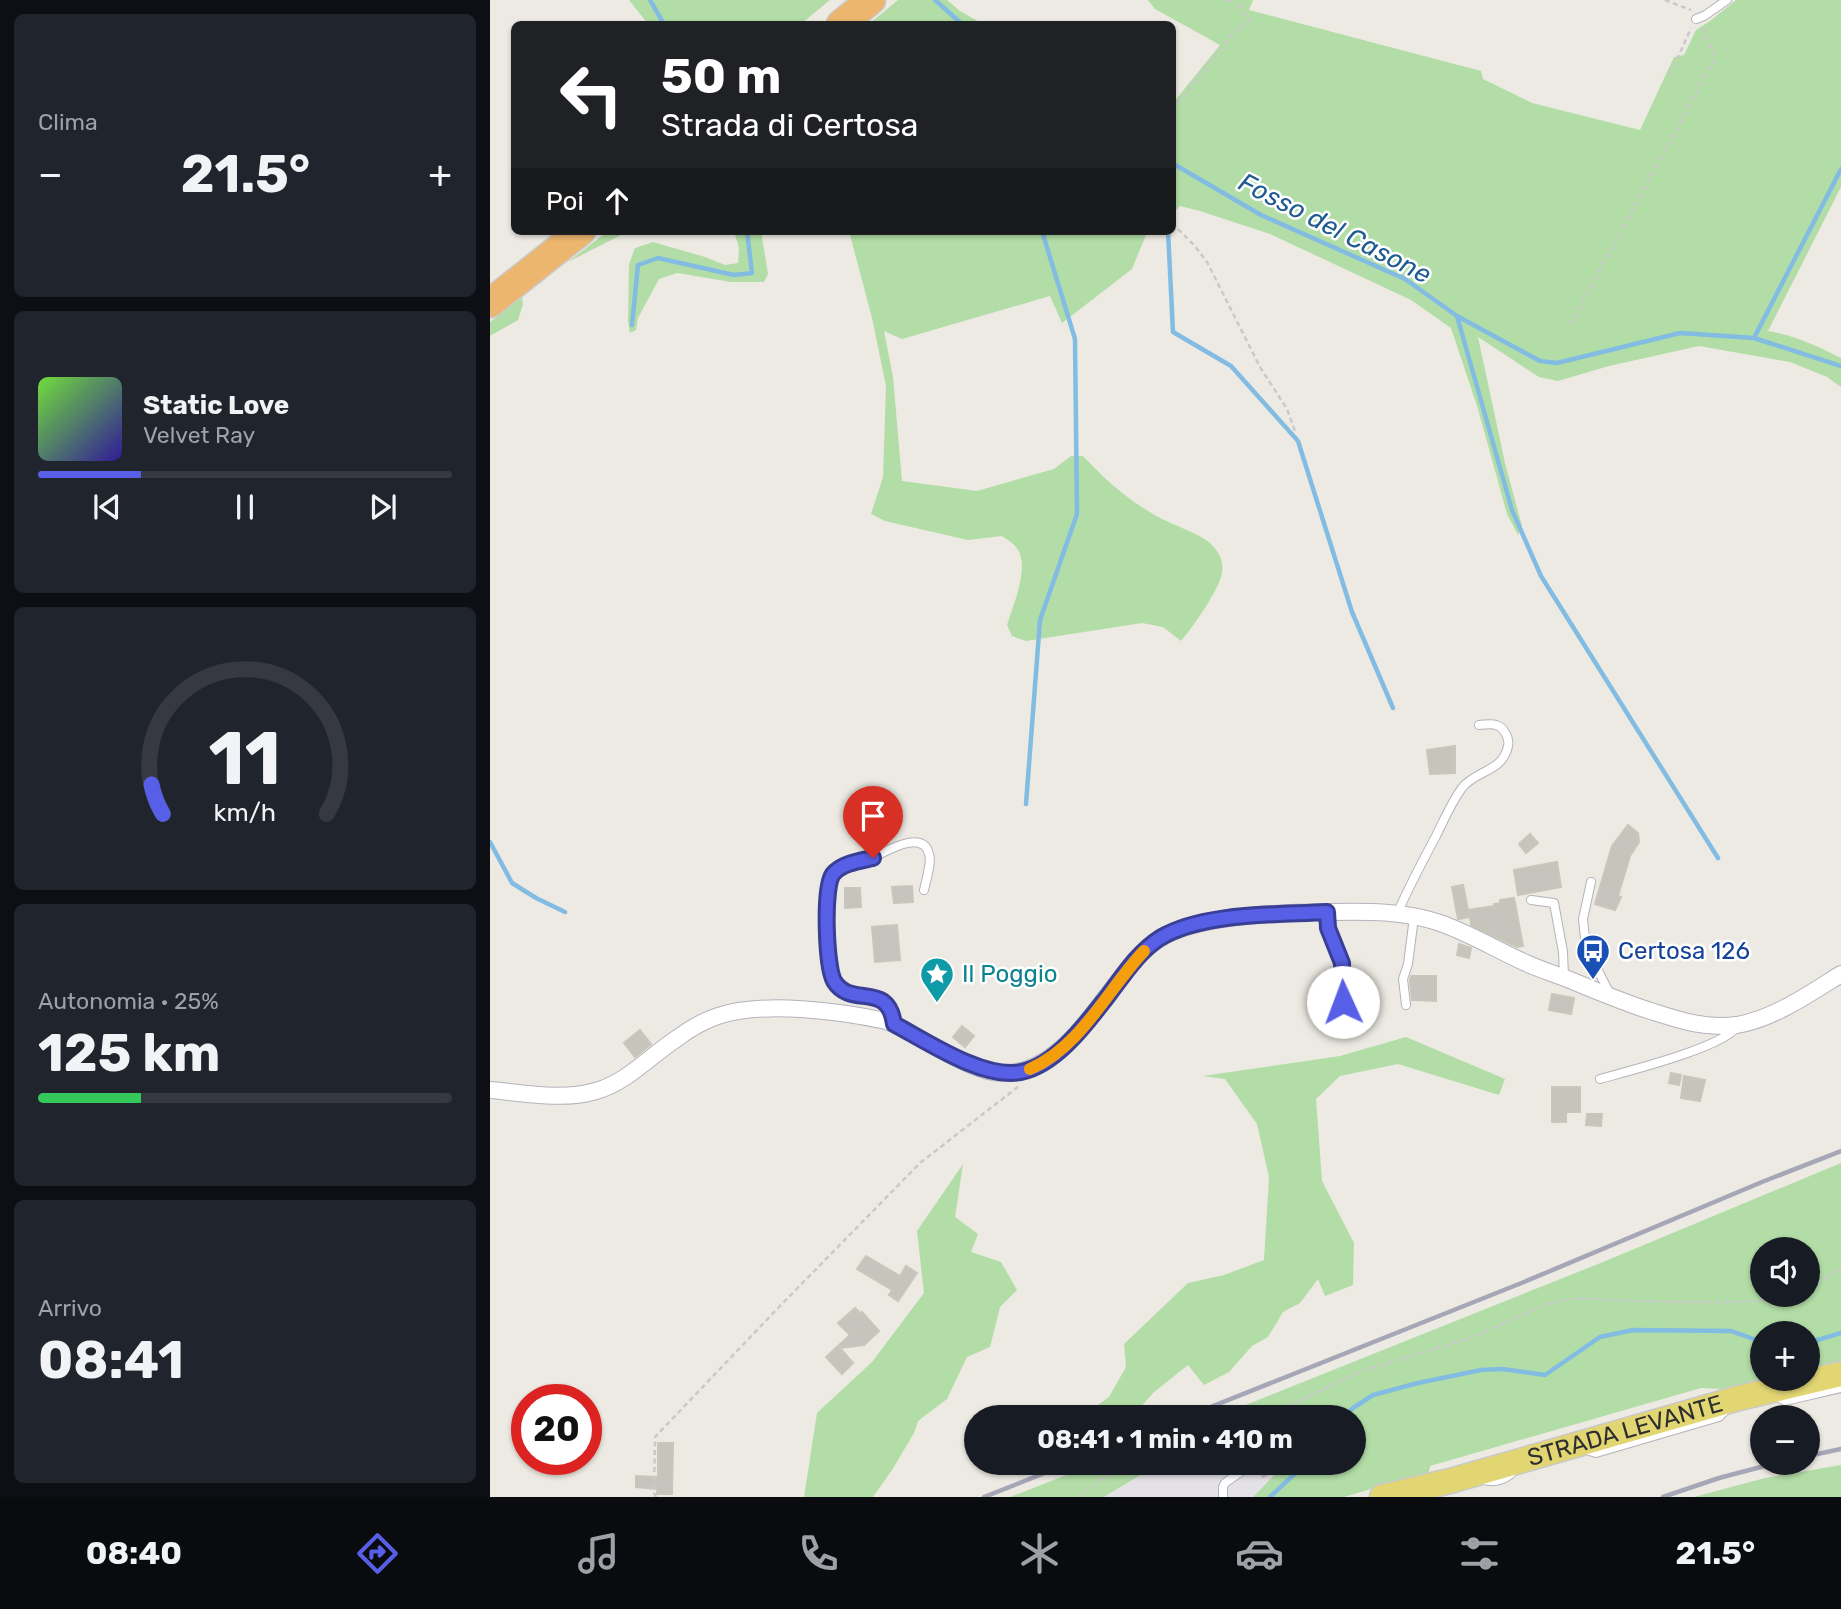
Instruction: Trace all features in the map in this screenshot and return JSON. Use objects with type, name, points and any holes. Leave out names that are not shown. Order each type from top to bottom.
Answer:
[{"type":"highway","points":[[845,21],[871,0]]},
{"type":"highway","points":[[497,298],[576,235]]},
{"type":"main road","name":"STRADA LEVANTE","points":[[1820,1379],[1841,1374]]},
{"type":"main road","name":"STRADA LEVANTE","points":[[1382,1497],[1763,1391]]},
{"type":"main road","name":"STRADA LEVANTE","points":[[1411,1497],[1461,1477]]},
{"type":"street","points":[[490,1090],[569,1096],[596,1091],[626,1077],[691,1029],[710,1019],[739,1011],[777,1009],[860,1017],[894,1024],[963,1061],[989,1071],[1021,1072],[1040,1065],[1059,1051],[1153,943],[1188,926],[1221,919],[1327,912],[1414,917],[1448,926],[1530,965],[1611,997],[1697,1024],[1723,1026],[1767,1016],[1791,1005],[1841,974]]},
{"type":"lane","points":[[1696,19],[1727,0]]},
{"type":"lane","points":[[1397,914],[1446,814],[1462,789],[1469,780],[1497,767],[1503,760],[1509,745],[1502,729],[1495,724],[1479,725]]},
{"type":"lane","points":[[894,1024],[892,1014],[881,1000],[870,995],[855,996],[841,990],[832,978],[828,952],[827,893],[832,875],[843,866],[873,858],[896,845],[910,843],[921,843],[926,846],[930,855],[924,890]]},
{"type":"lane","points":[[1591,882],[1583,919],[1586,947],[1611,997]]},
{"type":"lane","points":[[1531,900],[1554,903],[1563,952],[1564,977]]},
{"type":"lane","points":[[1327,912],[1328,928],[1342,963],[1343,1002]]},
{"type":"lane","points":[[1406,1005],[1403,979],[1408,964],[1414,917]]},
{"type":"lane","points":[[1600,1079],[1648,1066],[1723,1038],[1734,1031],[1738,1024]]},
{"type":"lane","points":[[1769,1391],[1785,1401],[1841,1388]]},
{"type":"lane","points":[[1223,1497],[1225,1483],[1236,1475]]},
{"type":"path","points":[[1227,0],[1235,0]]},
{"type":"path","points":[[1176,106],[1231,36],[1242,25],[1250,22],[1240,6],[1244,0]]},
{"type":"path","points":[[1570,325],[1713,62],[1714,51],[1708,43],[1702,24],[1690,9],[1665,0]]},
{"type":"path","points":[[1670,75],[1696,19]]},
{"type":"path","points":[[1176,227],[1207,262],[1260,367],[1287,409],[1295,431]]},
{"type":"path","points":[[656,1497],[655,1437],[920,1163],[1034,1076],[1040,1065]]},
{"type":"path","points":[[1820,1281],[1841,1270]]},
{"type":"path","points":[[1290,1405],[1362,1371],[1470,1338],[1539,1307],[1563,1300],[1750,1300]]},
{"type":"path","points":[[1080,1497],[1112,1475]]},
{"type":"shaded area","points":[[1140,1475],[1274,1475],[1253,1497],[1104,1497]]},
{"type":"green space","points":[[629,0],[830,0],[805,21],[646,21]]},
{"type":"green space","points":[[898,0],[947,0],[978,21],[873,21]]},
{"type":"green space","points":[[1148,0],[1253,0],[1249,10],[1481,71],[1483,79],[1532,103],[1640,130],[1674,57],[1684,55],[1696,30],[1736,0],[1841,0],[1841,187],[1768,331],[1787,335],[1841,358],[1841,387],[1827,377],[1790,362],[1699,346],[1609,366],[1558,381],[1539,377],[1478,337],[1505,463],[1522,526],[1518,535],[1507,514],[1478,409],[1451,328],[1411,300],[1270,234],[1200,211],[1180,206],[1176,210],[1176,99],[1220,45],[1155,9]]},
{"type":"green space","points":[[603,235],[621,235],[568,262]]},
{"type":"green space","points":[[735,235],[762,235],[768,274],[764,282],[731,282],[677,273],[659,279],[638,318],[636,330],[630,333],[629,264],[635,248],[653,242],[725,265],[738,263],[739,248]]},
{"type":"green space","points":[[850,235],[1146,235],[1132,269],[1062,323],[1050,296],[902,339],[884,331],[893,377],[902,481],[977,491],[1054,469],[1071,456],[1083,456],[1133,501],[1205,539],[1218,552],[1222,564],[1220,579],[1205,608],[1181,641],[1163,627],[1142,623],[1026,641],[1012,636],[1007,625],[1020,584],[1022,563],[1020,553],[1012,543],[1002,536],[968,540],[885,521],[871,514],[883,477],[886,386],[872,318]]},
{"type":"green space","points":[[522,297],[523,304],[518,320],[490,336],[490,322]]},
{"type":"green space","points":[[1406,1037],[1505,1079],[1499,1095],[1398,1064],[1340,1076],[1316,1099],[1322,1181],[1354,1243],[1353,1285],[1325,1296],[1318,1279],[1300,1303],[1283,1312],[1268,1337],[1252,1346],[1229,1372],[1204,1385],[1188,1365],[1142,1405],[1098,1405],[1109,1397],[1126,1367],[1124,1344],[1188,1283],[1224,1275],[1264,1260],[1269,1177],[1257,1124],[1225,1079],[1203,1076],[1340,1056]]},
{"type":"green space","points":[[1841,1163],[1841,1362],[1820,1366],[1820,1321],[1750,1321],[1750,1382],[1721,1389],[1701,1388],[1430,1466],[1429,1472],[1344,1497],[1253,1497],[1274,1475],[1366,1475],[1366,1405],[1246,1405],[1603,1262]]},
{"type":"green space","points":[[963,1164],[955,1217],[978,1234],[971,1252],[1001,1262],[1017,1290],[1000,1307],[990,1347],[967,1357],[947,1399],[918,1421],[914,1433],[873,1497],[804,1497],[817,1413],[872,1362],[924,1293],[917,1231]]},
{"type":"green space","points":[[1841,1465],[1841,1497],[1694,1497],[1765,1478],[1820,1475],[1820,1469]]},
{"type":"green space","points":[[1066,1475],[1140,1475],[1104,1497],[1010,1497]]},
{"type":"building","points":[[1455,746],[1455,773],[1430,774],[1427,750]]},
{"type":"building","points":[[1628,825],[1638,833],[1639,842],[1630,856],[1618,896],[1621,897],[1615,910],[1595,904],[1612,846]]},
{"type":"building","points":[[1530,834],[1538,843],[1526,853],[1519,844]]},
{"type":"building","points":[[1557,862],[1561,887],[1518,895],[1514,870]]},
{"type":"building","points":[[1463,885],[1468,910],[1494,906],[1501,903],[1500,900],[1514,898],[1523,946],[1517,947],[1471,925],[1470,917],[1458,919],[1452,887]]},
{"type":"building","points":[[912,886],[913,902],[894,903],[892,887]]},
{"type":"building","points":[[845,888],[860,888],[861,907],[845,908]]},
{"type":"building","points":[[897,925],[900,960],[875,962],[872,927]]},
{"type":"building","points":[[1459,944],[1471,948],[1469,958],[1457,955]]},
{"type":"building","points":[[1336,974],[1336,993],[1326,993],[1325,975]]},
{"type":"building","points":[[1411,976],[1436,976],[1436,1001],[1412,1000]]},
{"type":"building","points":[[1552,994],[1574,998],[1571,1014],[1549,1010]]},
{"type":"building","points":[[962,1026],[974,1036],[965,1047],[953,1037]]},
{"type":"building","points":[[640,1030],[651,1044],[635,1057],[624,1043]]},
{"type":"building","points":[[1671,1073],[1681,1075],[1679,1085],[1669,1083]]},
{"type":"building","points":[[1684,1076],[1705,1080],[1700,1101],[1681,1098]]},
{"type":"building","points":[[1552,1087],[1580,1087],[1580,1112],[1566,1112],[1566,1122],[1552,1122]]},
{"type":"building","points":[[1587,1114],[1602,1114],[1601,1126],[1586,1125]]},
{"type":"building","points":[[866,1256],[900,1276],[906,1266],[917,1273],[898,1301],[889,1295],[892,1290],[857,1269]]},
{"type":"building","points":[[855,1308],[879,1331],[864,1345],[840,1348],[853,1363],[842,1374],[826,1357],[850,1335],[838,1323]]},
{"type":"building","points":[[658,1443],[673,1443],[672,1494],[657,1494],[657,1489],[636,1487],[636,1476],[658,1477]]},
{"type":"waterway","points":[[650,0],[662,21]]},
{"type":"waterway","name":"Fosso del Casone","points":[[935,0],[959,21]]},
{"type":"waterway","name":"Fosso del Casone","points":[[1176,165],[1261,215],[1405,279],[1457,316],[1540,361],[1557,363],[1680,333],[1754,338],[1841,366]]},
{"type":"waterway","points":[[1754,338],[1841,169]]},
{"type":"waterway","points":[[632,325],[638,265],[658,258],[734,275],[752,273],[747,235]]},
{"type":"waterway","points":[[1026,804],[1040,620],[1077,514],[1075,339],[1043,235]]},
{"type":"waterway","points":[[1168,235],[1173,332],[1231,366],[1298,441],[1352,612],[1393,708]]},
{"type":"waterway","points":[[1457,316],[1512,510],[1541,576],[1718,858]]},
{"type":"waterway","points":[[490,842],[512,883],[565,912]]},
{"type":"waterway","points":[[1358,1405],[1373,1395],[1481,1370],[1502,1369],[1545,1375],[1600,1337],[1633,1330],[1731,1331],[1750,1338]]},
{"type":"waterway","points":[[1820,1339],[1841,1333]]},
{"type":"waterway","points":[[1270,1497],[1293,1475]]},
{"type":"railway","points":[[1216,1405],[1841,1151]]},
{"type":"railway","points":[[1820,1453],[1841,1449]]},
{"type":"railway","points":[[1663,1497],[1750,1470]]},
{"type":"railway","points":[[984,1497],[1040,1475]]},
{"type":"slow traffic","points":[[1030,1069],[1040,1065],[1076,1034],[1144,951]]},
{"type":"place","name":"Certosa 126","points":[[1593,981]]},
{"type":"place","name":"Il Poggio","points":[[937,1004]]},
{"type":"route","points":[[873,858],[843,866],[832,875],[827,893],[826,918],[832,978],[841,990],[855,996],[870,995],[881,1000],[892,1014],[894,1024],[976,1067],[1014,1073],[1040,1065],[1059,1051],[1093,1016],[1135,961],[1153,943],[1188,926],[1221,919],[1327,912],[1328,928],[1342,963],[1343,1002]]}]
